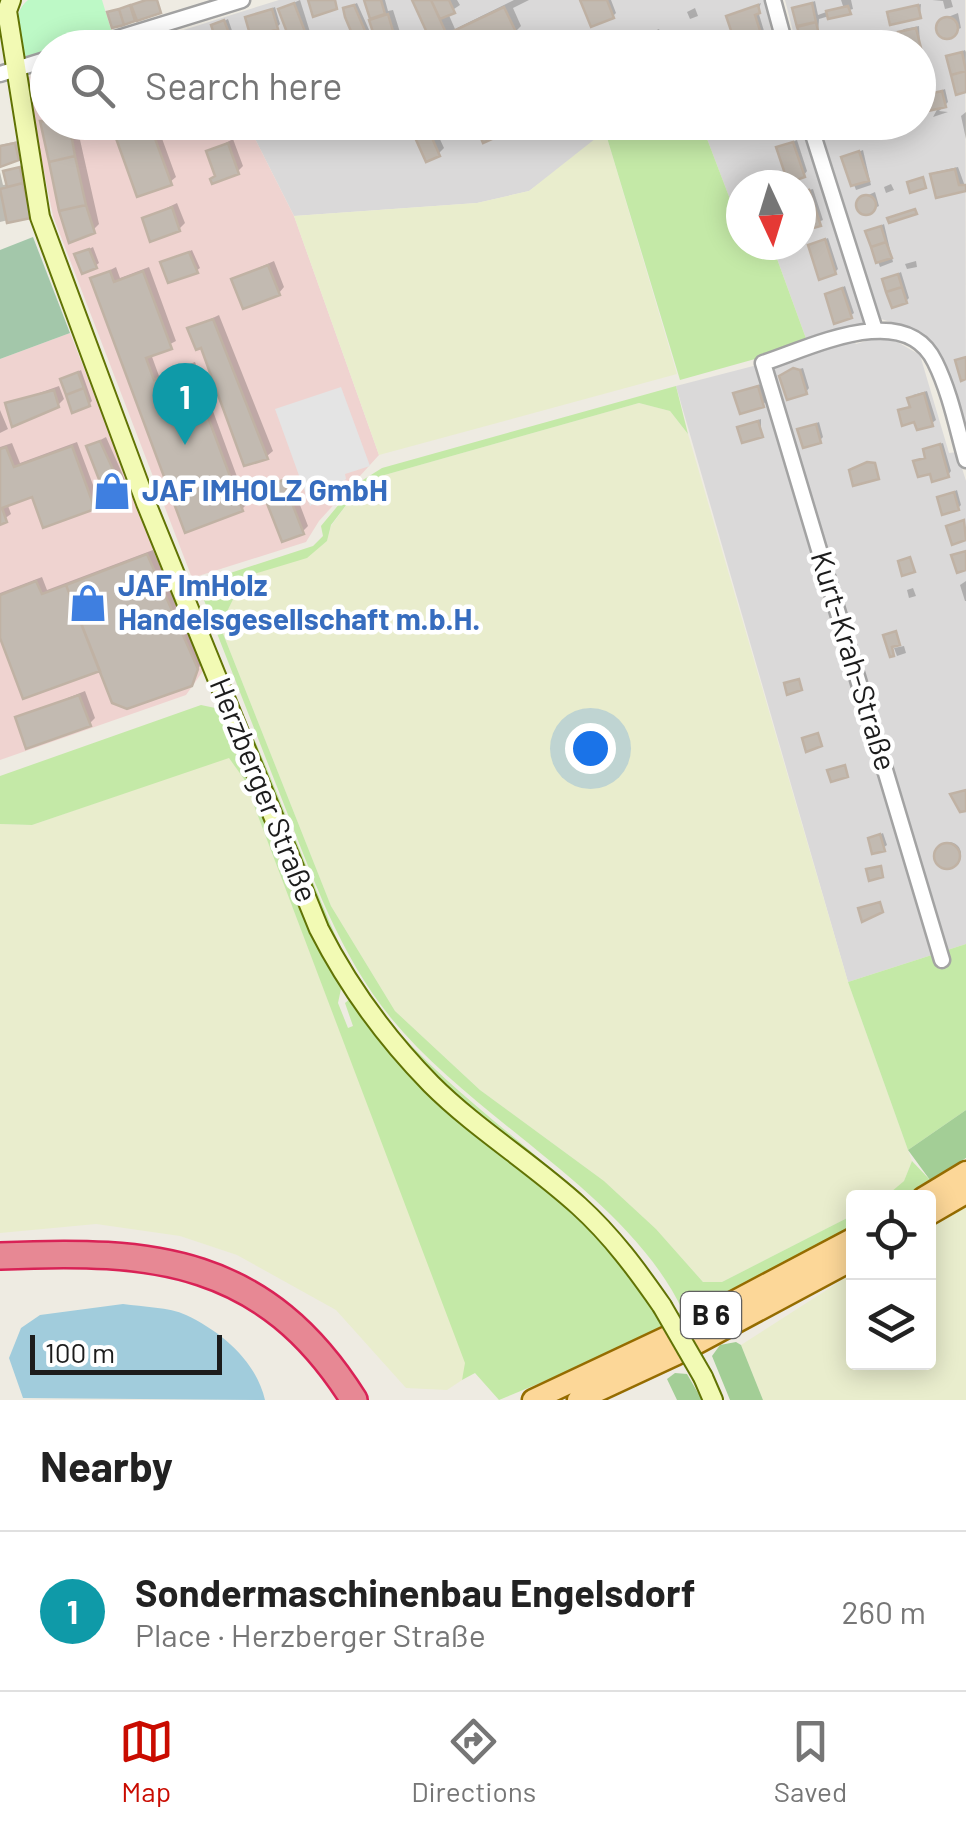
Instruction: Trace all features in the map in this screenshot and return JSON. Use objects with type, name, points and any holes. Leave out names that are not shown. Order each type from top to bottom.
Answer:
[{"type":"highway","points":[[0,1275],[46,1254]]},
{"type":"highway","points":[[0,1256],[133,1255],[228,1284],[292,1322],[354,1400]]},
{"type":"highway","points":[[331,1370],[338,1400]]},
{"type":"main road","name":"Herzberger Straße","points":[[6,3],[8,72],[40,217],[146,504],[330,950],[381,1027],[432,1086],[580,1207],[628,1257],[662,1306],[713,1400]]},
{"type":"main road","points":[[936,1190],[966,1172]]},
{"type":"main road","points":[[936,1210],[966,1193]]},
{"type":"main road","name":"B 6","points":[[533,1400],[712,1315],[846,1242]]},
{"type":"main road","name":"B 6","points":[[578,1400],[675,1355],[846,1262]]},
{"type":"street","points":[[144,30],[242,0]]},
{"type":"street","points":[[773,0],[781,30]]},
{"type":"street","points":[[815,140],[875,330],[906,335],[935,361],[963,440],[966,460]]},
{"type":"street","name":"Kurt-Krah-Straße","points":[[875,330],[763,362],[942,960]]},
{"type":"shaded area","points":[[279,0],[764,0],[771,30],[183,30]]},
{"type":"shaded area","points":[[785,0],[965,0],[966,424],[938,350],[916,330],[881,319],[824,140],[936,140],[936,30],[793,30]]},
{"type":"shaded area","points":[[30,77],[30,103],[25,78]]},
{"type":"shaded area","points":[[38,140],[256,140],[294,216],[379,455],[319,521],[306,542],[192,578],[53,216]]},
{"type":"shaded area","points":[[256,140],[600,140],[529,191],[477,203],[294,216]]},
{"type":"shaded area","points":[[707,140],[808,140],[869,327],[808,344],[777,260],[816,260],[816,170],[726,170],[726,189]]},
{"type":"shaded area","name":"JAF ImHolz Handelsgesellschaft m.b.H.","points":[[70,333],[203,671],[186,695],[0,760],[0,359]]},
{"type":"shaded area","points":[[873,339],[894,340],[920,355],[949,453],[957,452],[966,481],[966,944],[848,982],[676,386],[853,340],[856,344]]},
{"type":"shaded area","points":[[341,387],[370,466],[345,474],[346,479],[310,506],[275,409]]},
{"type":"green space","points":[[28,0],[102,0],[111,30],[30,30],[30,59],[26,60],[17,20]]},
{"type":"green space","points":[[594,140],[608,140],[677,374],[379,455],[294,216],[477,203],[529,191]]},
{"type":"green space","points":[[608,140],[707,140],[726,189],[726,260],[777,260],[808,344],[680,380]]},
{"type":"green space","points":[[33,237],[70,333],[0,359],[0,250]]},
{"type":"green space","points":[[676,386],[688,434],[670,411],[639,403],[374,478],[353,496],[331,525],[327,541],[307,558],[244,577],[220,626],[331,906],[395,1011],[480,1090],[604,1181],[656,1229],[703,1282],[722,1282],[846,1219],[846,1233],[651,1337],[499,1400],[475,1373],[462,1380],[465,1363],[244,779],[229,758],[32,825],[0,824],[0,776],[201,705],[220,709],[342,984],[338,1003],[348,1028],[353,1026],[345,1003],[350,999],[601,1237],[656,1306],[653,1310],[660,1323],[683,1311],[658,1269],[626,1230],[425,1055],[391,1018],[356,968],[317,887],[200,590],[202,583],[212,579],[313,546],[323,536],[321,526],[355,485],[382,468]]},
{"type":"green space","points":[[639,403],[670,411],[688,434],[848,982],[912,1161],[904,1181],[894,1190],[846,1190],[846,1219],[722,1282],[703,1282],[656,1229],[604,1181],[480,1090],[395,1011],[331,906],[220,626],[244,577],[307,557],[327,541],[331,526],[353,496],[374,478]]},
{"type":"green space","points":[[241,715],[342,949],[377,1006],[432,1066],[597,1211],[665,1293],[431,1073],[387,1024],[336,948]]},
{"type":"green space","points":[[229,757],[244,779],[466,1363],[462,1380],[447,1390],[406,1388],[336,1310],[237,1255],[180,1236],[96,1224],[0,1233],[0,824],[32,825]]},
{"type":"green space","points":[[966,944],[966,1110],[908,1150],[848,982]]},
{"type":"green space","points":[[966,1110],[966,1158],[930,1180],[908,1150]]},
{"type":"green space","points":[[912,1161],[930,1180],[915,1190],[893,1190],[904,1181]]},
{"type":"green space","points":[[966,1205],[966,1400],[763,1400],[741,1345],[846,1278],[846,1370],[936,1370],[936,1224]]},
{"type":"green space","points":[[720,1345],[741,1345],[763,1400],[730,1400],[712,1356]]},
{"type":"green space","points":[[675,1373],[687,1374],[702,1400],[677,1400],[667,1379]]},
{"type":"water","points":[[123,1304],[179,1312],[212,1330],[246,1360],[265,1400],[23,1398],[9,1358],[21,1328],[40,1315]]},
{"type":"building","points":[[157,0],[161,13],[137,21],[131,5]]},
{"type":"building","points":[[308,0],[335,0],[337,9],[313,17]]},
{"type":"building","points":[[364,0],[381,0],[385,14],[370,19]]},
{"type":"building","points":[[412,0],[431,0],[445,30],[426,30]]},
{"type":"building","points":[[431,0],[449,0],[455,13],[440,19]]},
{"type":"building","points":[[580,0],[607,0],[614,18],[591,27]]},
{"type":"building","points":[[294,3],[304,30],[286,30],[278,9]]},
{"type":"building","points":[[812,3],[816,22],[797,27],[792,8]]},
{"type":"building","points":[[130,5],[135,21],[124,25],[119,9]]},
{"type":"building","points":[[354,5],[365,30],[350,30],[343,8]]},
{"type":"building","points":[[758,5],[760,13],[755,15],[760,30],[731,30],[726,16]]},
{"type":"building","points":[[918,5],[921,18],[890,25],[887,12]]},
{"type":"building","points":[[848,6],[851,14],[828,19],[826,11]]},
{"type":"building","points":[[504,7],[515,30],[455,30]]},
{"type":"building","points":[[119,9],[124,25],[112,28],[107,12]]},
{"type":"building","points":[[272,9],[278,29],[249,30],[245,17]]},
{"type":"building","points":[[388,14],[393,30],[372,30],[369,20]]},
{"type":"building","points":[[943,17],[951,17],[958,28],[951,39],[943,39],[936,32],[936,24]]},
{"type":"building","points":[[224,20],[228,30],[213,30],[211,25]]},
{"type":"building","points":[[816,22],[818,30],[798,30],[797,26]]},
{"type":"building","points":[[962,52],[966,71],[951,75],[946,56]]},
{"type":"building","points":[[966,71],[966,92],[956,95],[951,75]]},
{"type":"building","points":[[942,91],[946,107],[936,109],[936,92]]},
{"type":"building","points":[[44,140],[72,140],[75,156],[49,162]]},
{"type":"building","points":[[117,140],[156,140],[172,185],[137,197]]},
{"type":"building","points":[[416,140],[433,140],[440,156],[426,162]]},
{"type":"building","points":[[793,142],[803,170],[784,170],[776,147]]},
{"type":"building","points":[[15,143],[19,160],[0,167],[0,146]]},
{"type":"building","points":[[228,143],[239,174],[212,184],[210,179],[215,176],[206,151]]},
{"type":"building","points":[[859,151],[869,181],[851,186],[841,157]]},
{"type":"building","points":[[75,156],[86,205],[59,211],[49,162]]},
{"type":"building","points":[[20,167],[23,183],[7,187],[3,171]]},
{"type":"building","points":[[955,169],[959,185],[966,185],[966,191],[936,198],[930,174]]},
{"type":"building","points":[[923,177],[926,188],[910,193],[907,182]]},
{"type":"building","points":[[23,183],[31,218],[7,223],[0,189]]},
{"type":"building","points":[[862,195],[870,195],[876,205],[870,215],[862,215],[856,209],[856,201]]},
{"type":"building","points":[[86,205],[95,233],[69,243],[59,211]]},
{"type":"building","points":[[172,207],[180,231],[150,242],[142,218]]},
{"type":"building","points":[[915,209],[917,214],[889,223],[887,218]]},
{"type":"building","points":[[881,226],[886,242],[871,247],[865,231]]},
{"type":"building","points":[[825,239],[836,274],[819,280],[813,260],[816,260],[816,242]]},
{"type":"building","points":[[886,242],[892,258],[876,263],[871,247]]},
{"type":"building","points":[[89,249],[97,268],[82,274],[74,254]]},
{"type":"building","points":[[189,252],[198,273],[168,283],[160,262]]},
{"type":"building","points":[[268,265],[280,295],[243,309],[231,279]]},
{"type":"building","points":[[110,271],[114,282],[143,271],[172,349],[146,358],[154,380],[189,366],[243,511],[185,533],[90,278]]},
{"type":"building","points":[[898,274],[902,287],[886,292],[882,279]]},
{"type":"building","points":[[902,287],[907,303],[892,308],[886,292]]},
{"type":"building","points":[[842,288],[852,318],[834,324],[825,294]]},
{"type":"building","points":[[213,319],[268,459],[244,466],[201,348],[196,350],[187,328]]},
{"type":"building","points":[[966,357],[966,379],[961,381],[955,360]]},
{"type":"building","points":[[793,368],[800,370],[807,394],[787,400],[779,376]]},
{"type":"building","points":[[78,372],[84,388],[66,395],[60,379]]},
{"type":"building","points":[[758,386],[764,407],[740,414],[733,393]]},
{"type":"building","points":[[84,388],[90,406],[72,413],[66,395]]},
{"type":"building","points":[[54,390],[59,407],[12,427],[5,403]]},
{"type":"building","points":[[924,393],[933,426],[917,430],[914,422],[902,426],[898,410],[910,407],[907,398]]},
{"type":"building","points":[[758,421],[763,437],[742,443],[737,427]]},
{"type":"building","points":[[816,424],[821,443],[803,448],[797,429]]},
{"type":"building","points":[[100,441],[126,498],[109,505],[86,446]]},
{"type":"building","points":[[940,444],[949,477],[932,482],[930,474],[918,477],[913,461],[925,458],[923,449]]},
{"type":"building","points":[[72,446],[95,509],[43,528],[32,497],[2,508],[7,522],[0,525],[0,449],[6,447],[14,467]]},
{"type":"building","points":[[867,462],[875,463],[879,479],[853,486],[849,470]]},
{"type":"building","points":[[283,480],[304,534],[282,542],[261,488]]},
{"type":"building","points":[[954,492],[959,510],[942,515],[937,497]]},
{"type":"building","points":[[964,520],[966,540],[952,545],[946,526]]},
{"type":"building","points":[[966,551],[966,570],[957,573],[951,555]]},
{"type":"building","points":[[147,554],[198,669],[192,686],[127,709],[112,703],[66,585]]},
{"type":"building","points":[[910,557],[915,572],[902,576],[898,561]]},
{"type":"building","points":[[36,581],[42,594],[66,585],[100,671],[23,699],[0,638],[0,595]]},
{"type":"building","points":[[896,631],[900,645],[892,647],[894,656],[890,657],[883,635]]},
{"type":"building","points":[[799,679],[802,690],[787,695],[784,683]]},
{"type":"building","points":[[79,695],[91,726],[26,749],[15,717]]},
{"type":"building","points":[[818,733],[822,746],[806,752],[802,738]]},
{"type":"building","points":[[845,765],[848,777],[831,782],[827,770]]},
{"type":"building","points":[[966,790],[966,811],[960,812],[950,794]]},
{"type":"building","points":[[880,834],[885,851],[872,854],[868,838]]},
{"type":"building","points":[[947,843],[956,847],[960,856],[956,865],[947,869],[938,865],[934,856],[938,847]]},
{"type":"building","points":[[881,866],[883,877],[869,881],[866,869]]},
{"type":"building","points":[[880,902],[883,912],[862,922],[858,908]]},
{"type":"place","name":"Sondermaschinenbau Engelsdorf","points":[[185,445]]},
{"type":"place","name":"JAF IMHOLZ GmbH","points":[[112,491]]},
{"type":"place","name":"JAF ImHolz Handelsgesellschaft m.b.H.","points":[[88,603]]}]
